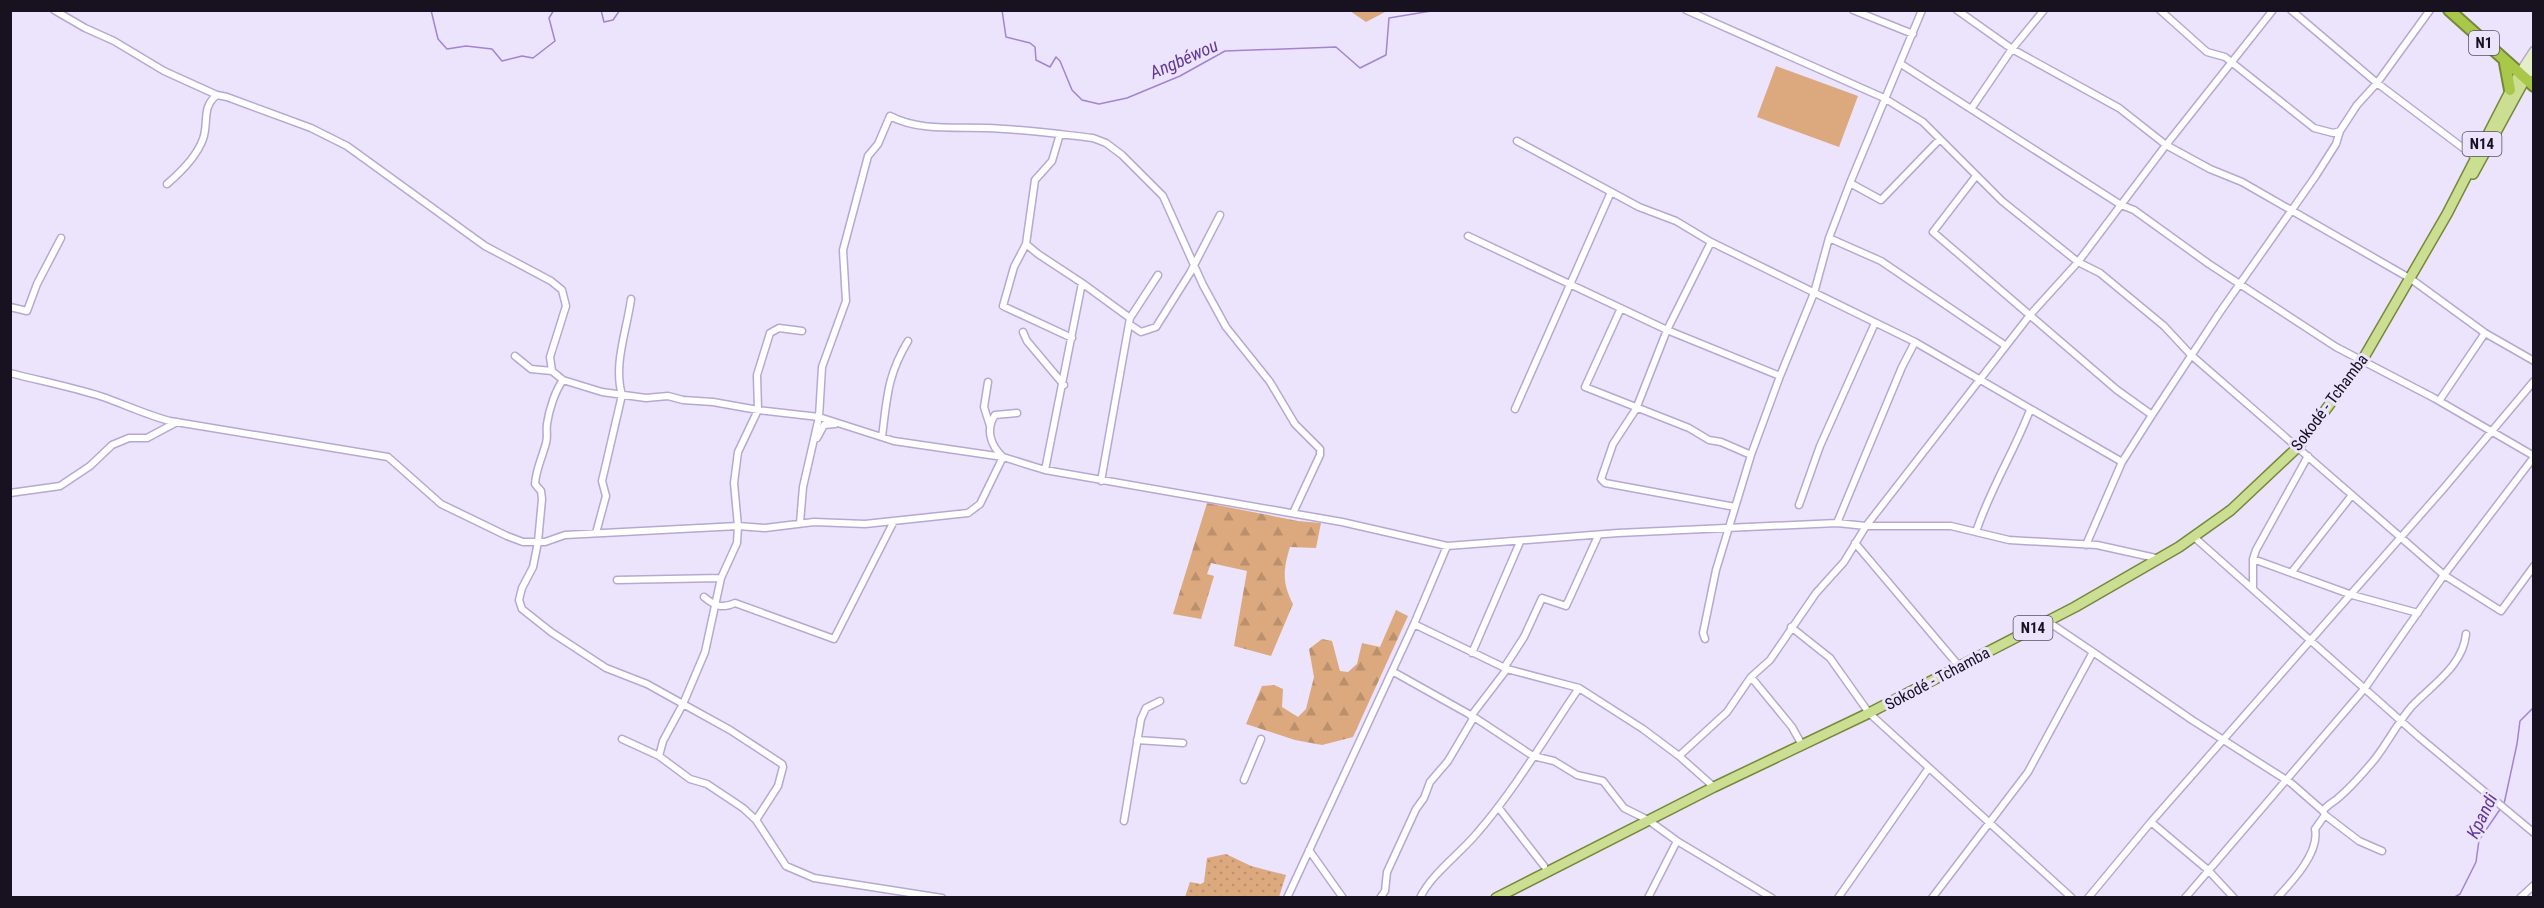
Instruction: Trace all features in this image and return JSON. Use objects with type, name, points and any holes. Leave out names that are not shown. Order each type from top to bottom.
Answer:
[{"type":"highway","name":"N1","points":[[2452,11],[2505,63],[2526,80]]},
{"type":"highway","points":[[2505,63],[2510,90]]},
{"type":"main road","points":[[2526,80],[2534,51]]},
{"type":"main road","points":[[2526,80],[2534,65]]},
{"type":"main road","name":"Sokodé - Tchamba","points":[[1496,897],[1714,787],[1869,713],[2047,621],[2160,559],[2243,500],[2299,446],[2363,359],[2447,214],[2510,90],[2526,80]]},
{"type":"main road","name":"Sokodé - Tchamba","points":[[2447,214],[2466,186],[2526,80]]},
{"type":"street","points":[[54,10],[114,41],[164,71],[217,95],[311,128],[347,146],[485,246],[551,281],[562,290],[566,297],[566,306],[550,357],[552,371]]},
{"type":"street","points":[[1686,10],[1884,98],[1923,122],[1976,176],[2036,230],[2079,262],[2100,273],[2164,326],[2191,355],[2299,446],[2444,575],[2500,611],[2534,566]]},
{"type":"street","points":[[1853,10],[1913,34]]},
{"type":"street","points":[[1705,639],[1703,633],[1716,570],[1751,455],[1814,293],[1829,238],[1850,183],[1922,10]]},
{"type":"street","points":[[1957,10],[2012,49],[2119,108],[2166,145],[2210,169],[2242,182],[2411,279],[2485,333],[2534,361]]},
{"type":"street","points":[[1971,109],[2012,49],[2044,10]]},
{"type":"street","points":[[1679,756],[1727,712],[1751,677],[1770,660],[1816,593],[1844,562],[1866,526],[2030,315],[2079,262],[2166,145],[2273,10]]},
{"type":"street","points":[[2291,10],[2377,83],[2475,157]]},
{"type":"street","points":[[2086,545],[2122,462],[2152,415],[2336,144],[2340,131],[2357,105],[2377,83],[2430,10]]},
{"type":"street","points":[[2163,12],[2207,52],[2224,57],[2314,128],[2333,133],[2340,131]]},
{"type":"street","points":[[1901,64],[2121,205],[2134,210],[2239,284],[2336,347],[2363,359],[2439,401],[2534,457],[2444,575],[2366,688],[2185,897]]},
{"type":"street","points":[[167,184],[194,154],[203,138],[207,104],[217,95]]},
{"type":"street","points":[[800,523],[803,487],[819,417],[822,367],[846,301],[843,250],[868,156],[878,144],[890,116],[903,122],[954,129],[985,128],[1093,138],[1106,143],[1146,178],[1167,203],[1226,327],[1266,376],[1295,424],[1320,449],[1320,455],[1293,513]]},
{"type":"street","points":[[1060,134],[1052,161],[1035,180],[1026,244],[1014,267],[1003,306],[1072,338]]},
{"type":"street","points":[[1850,183],[1881,200],[1940,139]]},
{"type":"street","points":[[1517,141],[1639,207],[1676,221],[1711,242],[1915,342],[2122,462]]},
{"type":"street","points":[[1976,176],[1933,232],[2117,390],[2152,415]]},
{"type":"street","points":[[1515,409],[1611,192]]},
{"type":"street","points":[[1026,244],[1083,283],[1141,332],[1156,327],[1195,264],[1220,215]]},
{"type":"street","points":[[1468,236],[1667,330],[1780,376]]},
{"type":"street","points":[[10,307],[27,310],[37,284],[61,238]]},
{"type":"street","points":[[1829,238],[1881,261],[2006,346]]},
{"type":"street","points":[[1711,242],[1667,330],[1636,409],[1613,444],[1601,479],[1605,483],[1735,507]]},
{"type":"street","points":[[1101,481],[1129,321],[1158,275]]},
{"type":"street","points":[[1045,470],[1083,283]]},
{"type":"street","points":[[596,533],[606,496],[602,481],[622,395],[618,382],[619,370],[631,299]]},
{"type":"street","points":[[1621,308],[1585,387],[1751,455]]},
{"type":"street","points":[[1799,506],[1820,446],[1875,323]]},
{"type":"street","points":[[659,756],[663,741],[683,704],[705,652],[721,578],[737,543],[738,526],[734,483],[738,452],[758,410],[757,375],[770,333],[778,328],[802,331]]},
{"type":"street","points":[[1023,332],[1027,341],[1064,385]]},
{"type":"street","points":[[2439,401],[2485,333]]},
{"type":"street","points":[[882,437],[889,381],[895,363],[908,341]]},
{"type":"street","points":[[1837,524],[1893,387],[1915,342]]},
{"type":"street","points":[[515,356],[531,369],[552,371],[563,380],[602,392],[646,398],[668,396],[819,417],[882,437],[934,448],[953,448],[1003,457],[1045,470],[1293,513],[1447,546],[1729,527],[1837,524],[1951,526],[2009,540],[2086,545],[2160,559]]},
{"type":"street","points":[[10,373],[83,391],[146,415],[177,422],[388,458],[441,504],[523,542],[545,542],[565,535],[596,533],[738,526],[765,528],[814,522],[865,524],[968,513],[976,508],[986,495],[1003,457]]},
{"type":"street","points":[[563,380],[552,405],[547,424],[547,440],[536,473],[535,484],[541,491],[542,499],[538,542],[533,567],[522,588],[519,600],[522,609],[551,632],[606,668],[647,684],[730,730],[782,764],[778,786],[756,820]]},
{"type":"street","points":[[2088,897],[2151,822],[2352,595],[2534,381]]},
{"type":"street","points":[[988,382],[984,407],[991,426],[992,446],[1003,457]]},
{"type":"street","points":[[1976,532],[1987,500],[2009,454],[2018,442],[2030,410]]},
{"type":"street","points":[[991,426],[995,415],[1017,413]]},
{"type":"street","points":[[10,493],[60,486],[90,466],[112,445],[129,438],[147,438],[177,422]]},
{"type":"street","points":[[811,453],[824,425],[838,423]]},
{"type":"street","points":[[2253,588],[2253,559],[2278,508],[2308,456]]},
{"type":"street","points":[[2291,573],[2352,495]]},
{"type":"street","points":[[704,597],[714,605],[725,607],[735,603],[834,639],[894,521]]},
{"type":"street","points":[[1380,897],[1384,891],[1387,872],[1430,782],[1448,761],[1472,716],[1524,637],[1542,598],[1566,606],[1598,536]]},
{"type":"street","points":[[2194,537],[2402,721],[2534,833]]},
{"type":"street","points":[[1472,652],[1520,542]]},
{"type":"street","points":[[1856,543],[1959,666]]},
{"type":"street","points":[[1287,897],[1414,624],[1447,546]]},
{"type":"street","points":[[2253,559],[2352,595],[2418,613]]},
{"type":"street","points":[[617,580],[721,578]]},
{"type":"street","points":[[2047,621],[2286,781],[2359,841],[2382,851]]},
{"type":"street","points":[[1414,624],[1505,668],[1579,688],[1643,729],[1679,756],[1714,787]]},
{"type":"street","points":[[1791,627],[1830,658],[1869,713],[1928,769],[2072,897]]},
{"type":"street","points":[[2277,897],[2299,876],[2314,843],[2315,829],[2327,805],[2338,799],[2375,758],[2409,709],[2434,686],[2459,656],[2465,645],[2466,634]]},
{"type":"street","points":[[1932,897],[2028,772],[2093,652]]},
{"type":"street","points":[[1392,671],[1472,716],[1533,756],[1554,762],[1577,775],[1603,781],[1624,808],[1648,820],[1677,841],[1764,895],[1772,897]]},
{"type":"street","points":[[1751,677],[1792,727],[1802,745]]},
{"type":"street","points":[[1420,897],[1477,834],[1579,688]]},
{"type":"street","points":[[1124,821],[1141,718],[1146,708],[1160,701]]},
{"type":"street","points":[[622,739],[659,756],[690,778],[707,784],[756,820],[786,866],[814,878],[942,897]]},
{"type":"street","points":[[1244,780],[1261,739]]},
{"type":"street","points":[[1137,740],[1183,744]]},
{"type":"street","points":[[1838,897],[1928,769]]},
{"type":"street","points":[[1497,807],[1544,866]]},
{"type":"street","points":[[2151,822],[2208,870],[2234,897]]},
{"type":"street","points":[[1648,897],[1677,841]]},
{"type":"street","points":[[1308,850],[1343,897]]},
{"type":"street","points":[[2520,897],[2534,885]]},
{"type":"green space","points":[[1350,11],[1387,11],[1366,22]]},
{"type":"green space","points":[[1776,66],[1858,96],[1839,147],[1757,117]]},
{"type":"green space","points":[[1207,503],[1298,521],[1321,523],[1316,548],[1290,547],[1285,576],[1293,604],[1271,656],[1234,646],[1247,571],[1211,563],[1207,574],[1214,576],[1201,619],[1173,614]]},
{"type":"green space","points":[[1396,610],[1408,616],[1353,737],[1322,745],[1295,740],[1246,724],[1262,686],[1274,685],[1283,689],[1282,707],[1298,717],[1306,709],[1314,677],[1309,649],[1322,639],[1332,641],[1340,671],[1348,672],[1357,664],[1362,643],[1380,647]]},
{"type":"green space","points":[[1226,854],[1251,866],[1286,875],[1279,897],[1185,897],[1190,882],[1201,884],[1204,882],[1207,858]]},
{"type":"waterway","name":"Angbéwou","points":[[431,10],[438,39],[447,49],[466,46],[492,49],[502,61],[522,56],[533,58],[555,41],[549,18],[554,10]]},
{"type":"waterway","name":"Angbéwou","points":[[601,10],[604,22],[613,20],[620,10]]},
{"type":"waterway","name":"Angbéwou","points":[[1002,10],[1006,37],[1030,43],[1035,47],[1036,60],[1050,67],[1056,57],[1060,61],[1072,90],[1082,100],[1099,104],[1127,98],[1180,76],[1225,51],[1336,47],[1360,68],[1386,55],[1389,18],[1437,10]]},
{"type":"waterway","name":"Kpandi","points":[[2504,804],[2520,721],[2534,707]]},
{"type":"waterway","name":"Kpandi","points":[[2453,898],[2460,894],[2476,862],[2479,840],[2501,808]]}]
